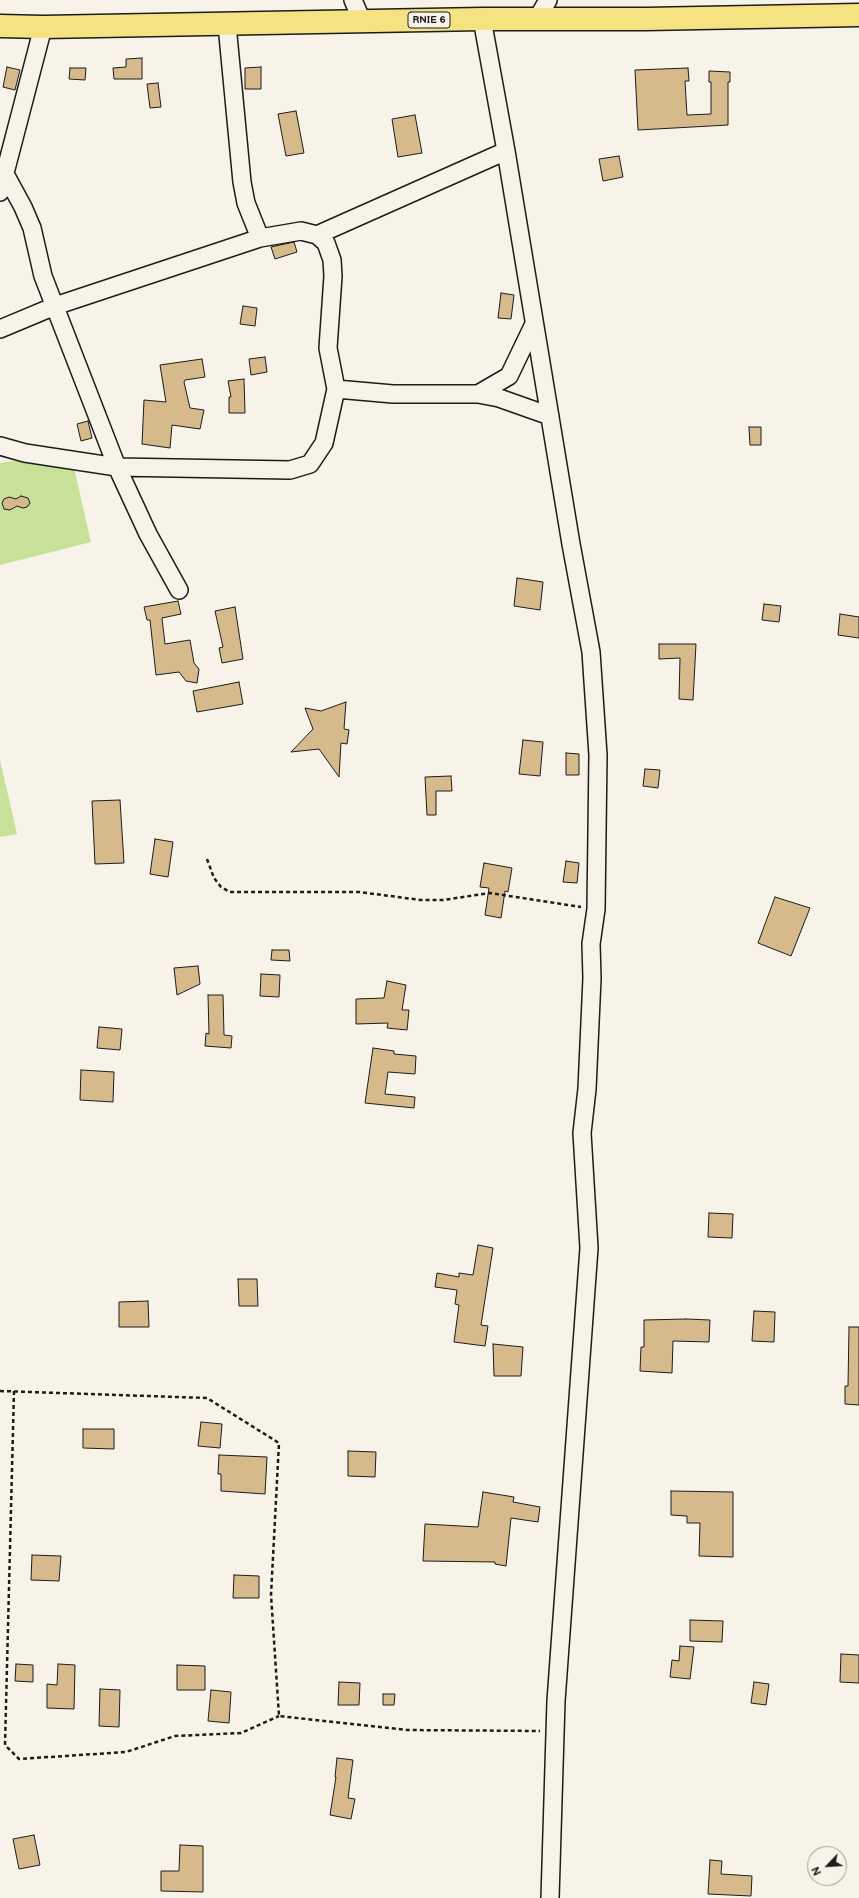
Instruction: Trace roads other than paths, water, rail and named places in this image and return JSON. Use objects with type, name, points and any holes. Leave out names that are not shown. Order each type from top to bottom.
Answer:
[{"type":"main road","name":"RNIE 6","points":[[0,26],[227,25],[482,19],[859,15]]},
{"type":"street","points":[[354,0],[362,21]]},
{"type":"street","points":[[537,19],[548,0]]},
{"type":"street","points":[[482,19],[592,652],[598,756],[596,909],[591,944],[592,978],[587,1081],[582,1133],[589,1248],[555,1731],[550,1898]]},
{"type":"street","points":[[227,25],[242,182],[246,203],[260,238]]},
{"type":"street","points":[[0,192],[43,27]]},
{"type":"street","points":[[318,235],[506,151]]},
{"type":"street","points":[[5,174],[23,207],[32,228],[43,276],[117,466],[148,534],[179,590]]},
{"type":"street","points":[[0,329],[55,306],[260,238],[300,231],[318,235],[326,243],[332,260],[333,276],[328,348],[336,389],[324,443],[310,464],[300,469],[290,470],[117,466],[24,453],[0,446]]},
{"type":"street","points":[[478,394],[508,376],[534,324]]},
{"type":"street","points":[[336,389],[394,394],[478,394],[499,398],[550,416]]}]
